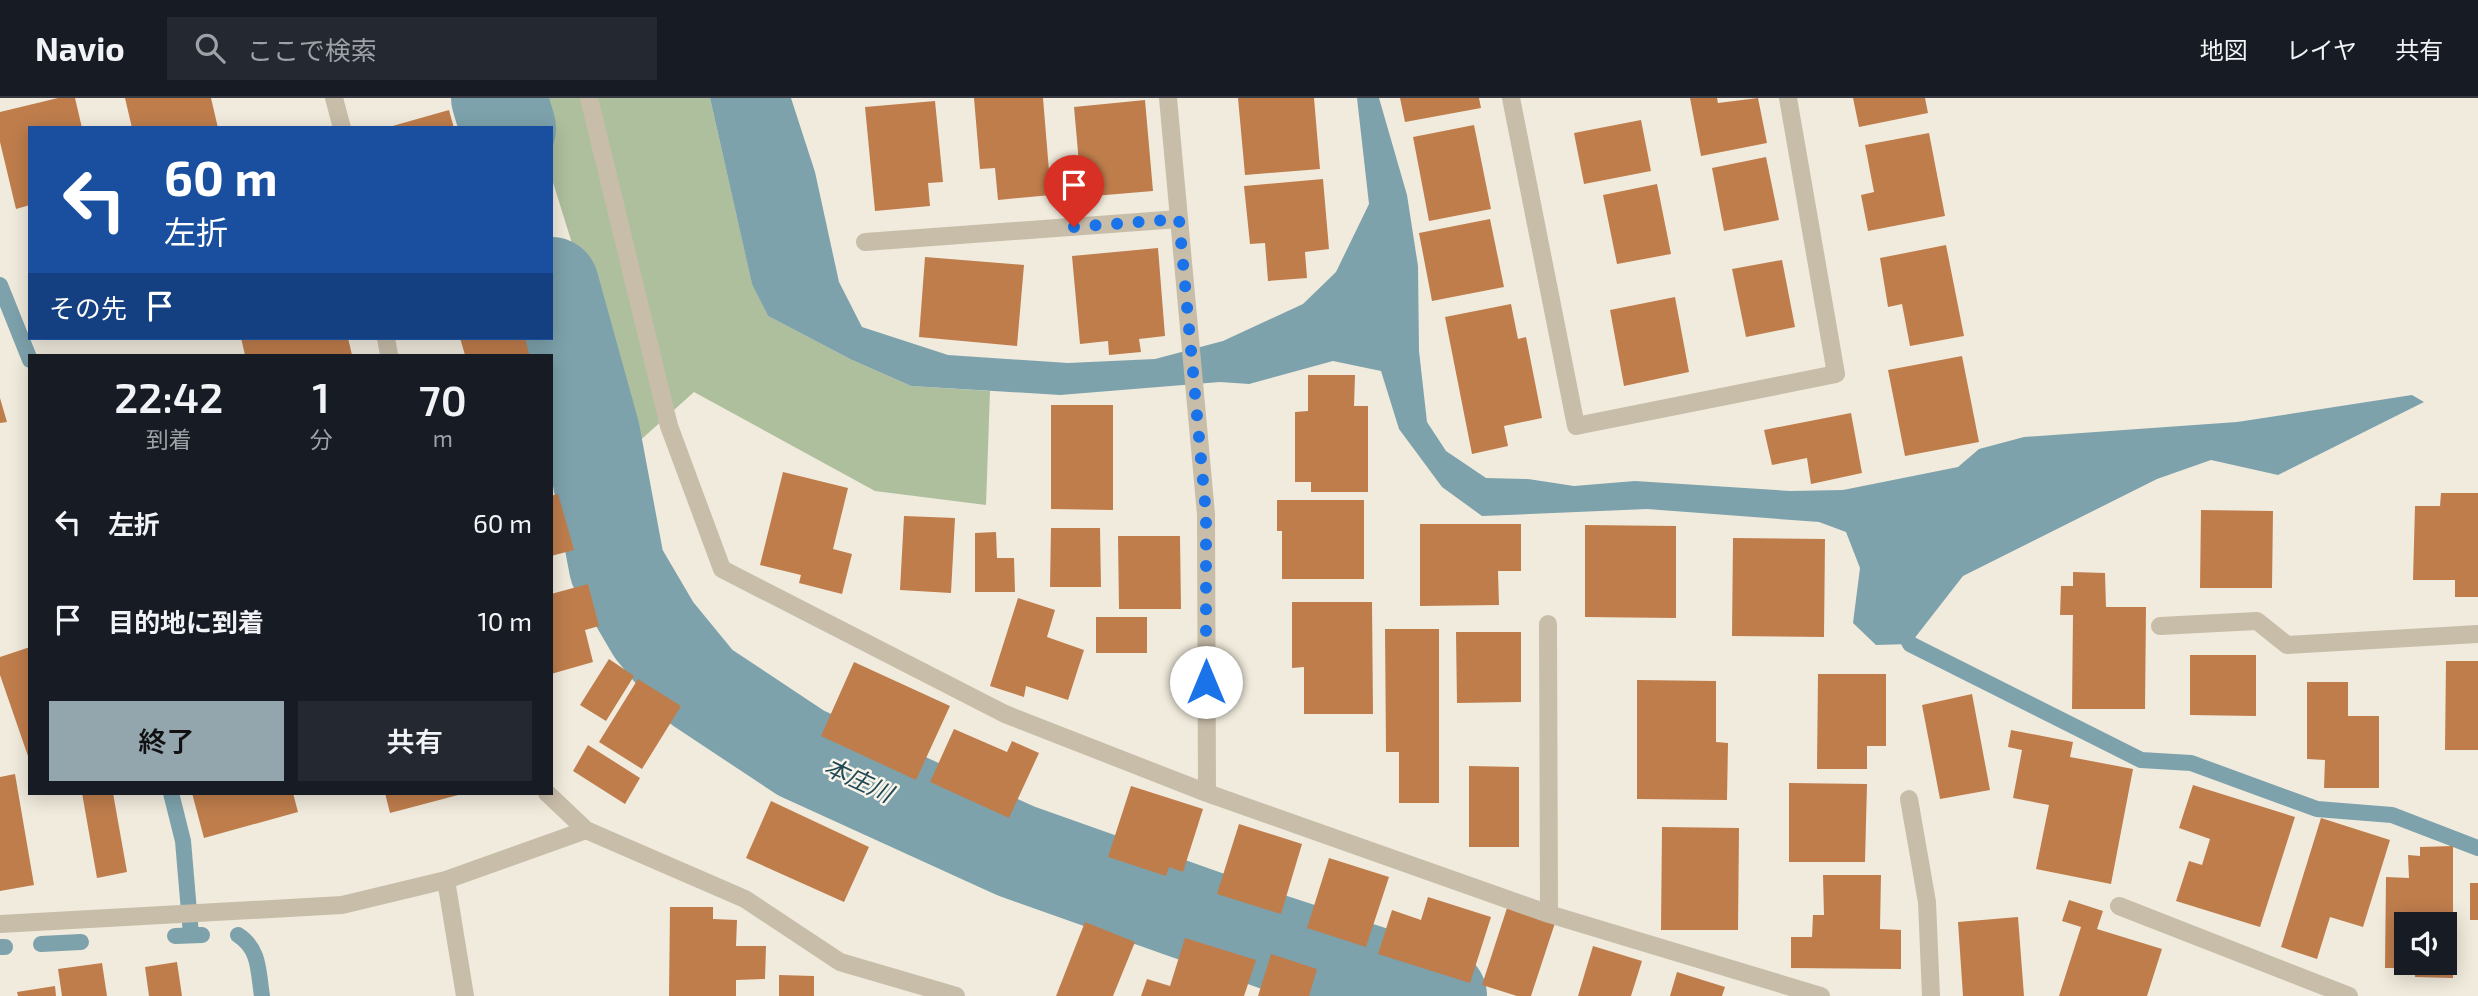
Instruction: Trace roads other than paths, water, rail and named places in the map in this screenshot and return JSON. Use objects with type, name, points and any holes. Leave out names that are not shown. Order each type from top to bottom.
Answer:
[{"type":"street","points":[[334,98],[341,126]]},
{"type":"street","points":[[589,98],[669,426],[722,569],[1005,713],[1207,793],[1549,914],[1821,996]]},
{"type":"street","points":[[1168,98],[1206,514],[1207,793]]},
{"type":"street","points":[[1511,98],[1576,426],[1836,374],[1788,98]]},
{"type":"street","points":[[865,242],[1179,219]]},
{"type":"street","points":[[2160,626],[2257,621],[2287,645],[2478,634]]},
{"type":"street","points":[[1548,624],[1549,914]]},
{"type":"street","points":[[549,795],[586,830],[745,899],[840,962],[956,996]]},
{"type":"street","points":[[1909,799],[1927,902],[1931,996]]},
{"type":"street","points":[[0,923],[342,905],[446,880],[586,830]]},
{"type":"street","points":[[446,880],[465,996]]},
{"type":"street","points":[[2119,906],[2349,996]]},
{"type":"water","points":[[710,98],[791,98],[815,172],[839,282],[862,327],[948,355],[1068,363],[1155,359],[1223,341],[1303,304],[1336,272],[1369,204],[1357,98],[1379,98],[1407,195],[1418,266],[1419,351],[1427,422],[1446,451],[1486,478],[1528,479],[1574,486],[1635,481],[1790,491],[1843,490],[1958,467],[1979,449],[2024,437],[2237,422],[2412,395],[2424,402],[2278,475],[2211,460],[2157,479],[1963,576],[1910,644],[1876,645],[1853,623],[1860,568],[1846,532],[1819,522],[1647,509],[1482,516],[1442,487],[1399,429],[1381,371],[1333,361],[1249,384],[1220,382],[1060,395],[911,386],[850,359],[768,316],[752,284]]},
{"type":"waterway","name":"本庄川","points":[[499,98],[507,126]]},
{"type":"waterway","points":[[0,285],[28,355]]},
{"type":"waterway","name":"本庄川","points":[[553,292],[592,433],[617,567],[654,630],[700,686],[801,753],[1016,851],[1273,942],[1439,996]]},
{"type":"waterway","points":[[1901,626],[1910,644],[2141,760],[2191,763],[2317,809],[2392,815],[2478,848]]},
{"type":"waterway","points":[[172,795],[183,841],[191,935]]},
{"type":"waterway","points":[[175,936],[202,935]]},
{"type":"waterway","points":[[238,935],[254,954],[262,996]]},
{"type":"waterway","points":[[41,944],[81,942]]},
{"type":"waterway","points":[[0,947],[5,947]]}]
